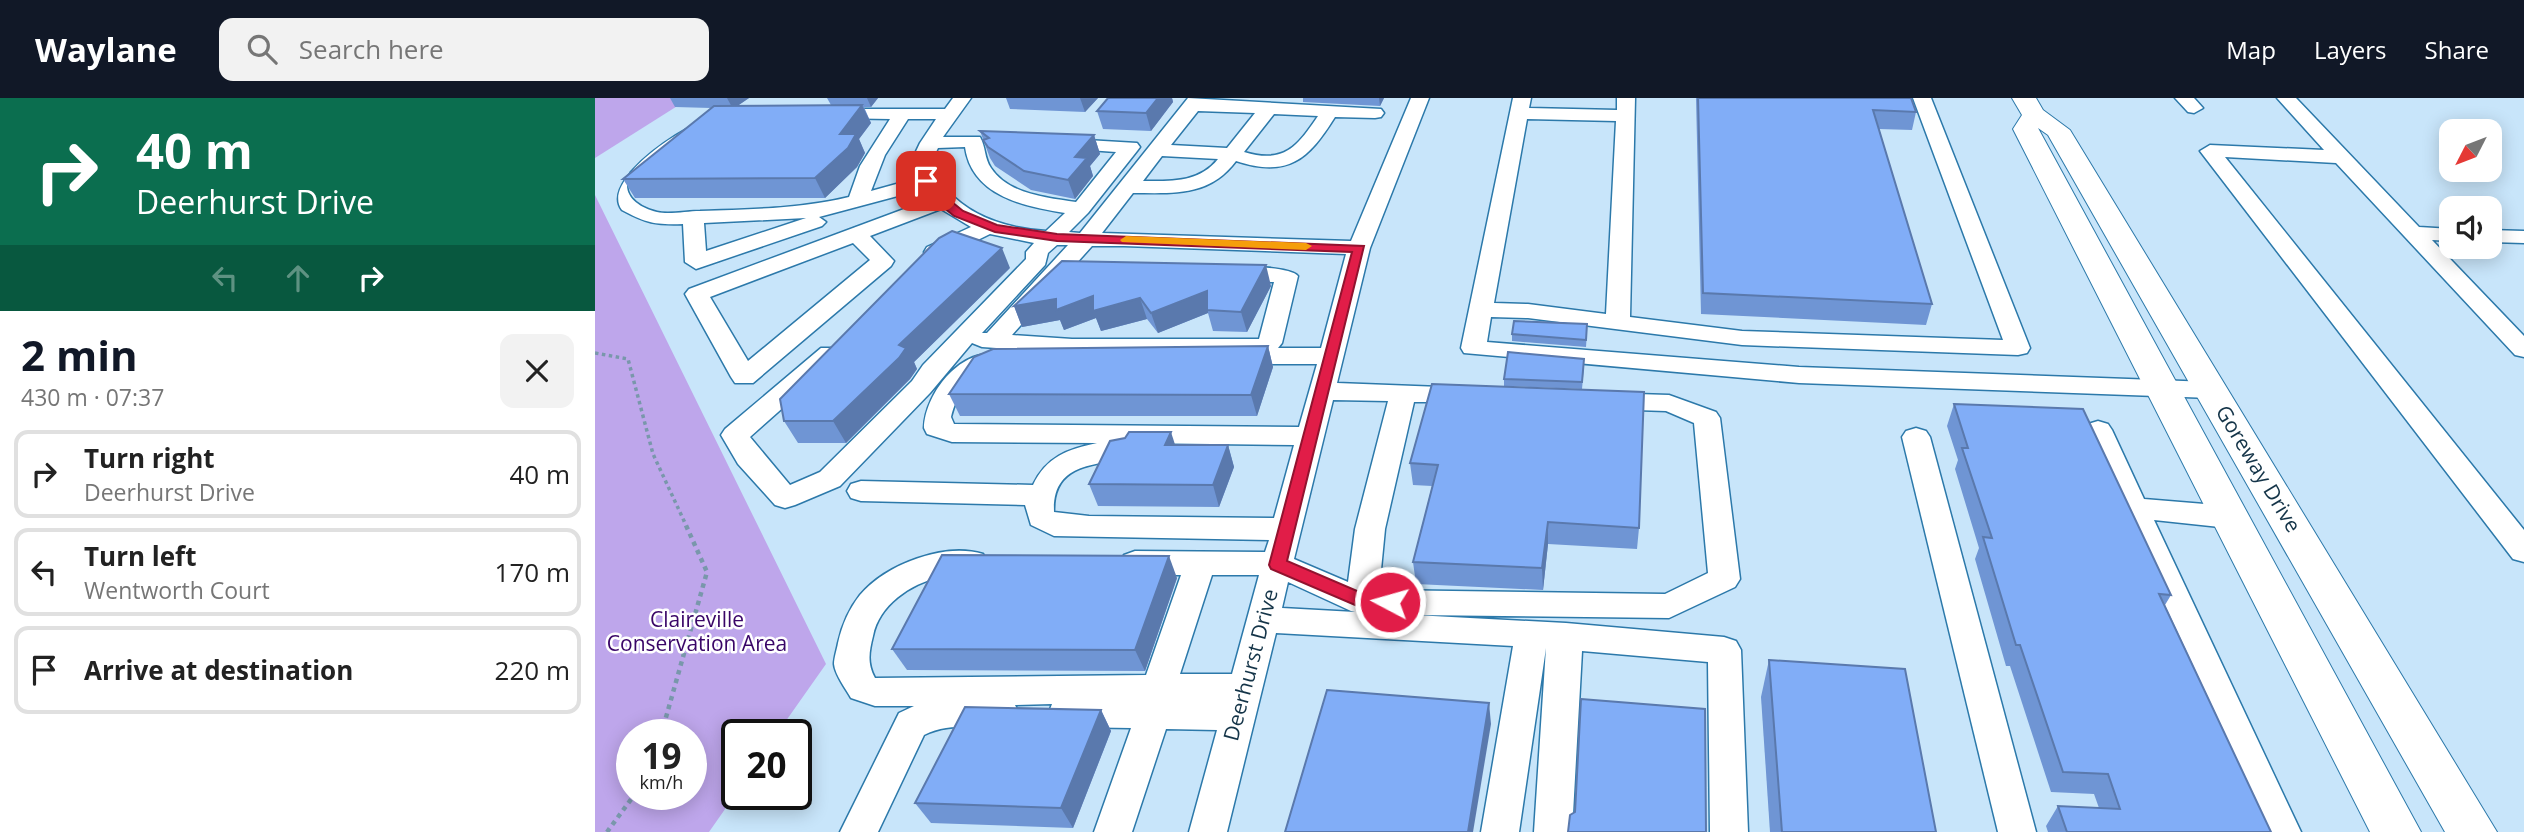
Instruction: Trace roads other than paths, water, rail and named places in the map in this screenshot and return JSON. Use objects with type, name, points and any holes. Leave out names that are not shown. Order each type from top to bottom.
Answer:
[{"type":"main road","name":"Goreway Drive","points":[[2396,832],[2025,129],[2029,106],[2058,130],[2472,832]]},
{"type":"street","name":"Deerhurst Drive","points":[[1208,832],[1359,248],[1420,98]]},
{"type":"street","points":[[1480,310],[1528,311],[1742,338],[2018,348],[1922,98]]},
{"type":"street","points":[[2286,98],[2524,351]]},
{"type":"street","points":[[993,341],[1087,238],[1195,101],[1375,113]]},
{"type":"street","points":[[1618,323],[1626,106],[1521,103],[1473,348],[1800,375],[2211,390]]},
{"type":"street","points":[[955,106],[929,143],[921,162],[927,182],[944,201],[958,213],[989,226],[1052,237],[1359,248]]},
{"type":"street","points":[[810,113],[903,114],[955,106]]},
{"type":"street","points":[[1128,187],[1183,186],[1216,174],[1269,108]]},
{"type":"street","points":[[1157,150],[1232,154],[1251,161],[1280,161],[1304,151],[1330,111]]},
{"type":"street","points":[[755,114],[711,117],[688,124],[623,168],[616,180],[615,191],[622,203],[654,219],[693,219],[822,210],[927,182]]},
{"type":"street","points":[[858,201],[861,186],[887,135],[903,114]]},
{"type":"street","points":[[973,141],[973,155],[980,171],[1006,191],[1030,202],[1081,209]]},
{"type":"street","points":[[929,143],[999,141]]},
{"type":"street","points":[[845,338],[735,435],[748,457],[785,498],[830,479],[921,387],[1037,260],[1037,251],[1081,209],[1130,147],[1039,142]]},
{"type":"street","points":[[2341,158],[2210,151],[2524,551]]},
{"type":"street","points":[[856,234],[883,261],[744,377],[697,294],[856,234],[944,201]]},
{"type":"street","points":[[693,219],[696,262],[828,218],[822,210]]},
{"type":"street","points":[[915,271],[935,252],[989,226]]},
{"type":"street","points":[[2413,233],[2439,234]]},
{"type":"street","points":[[2502,236],[2524,237]]},
{"type":"street","points":[[1058,271],[1084,271]]},
{"type":"street","points":[[1203,274],[1287,276],[1269,343]]},
{"type":"street","points":[[962,339],[1072,346],[1269,343],[1334,346]]},
{"type":"street","points":[[1309,443],[953,433],[937,428],[937,410],[958,380],[975,367],[1002,359],[1334,346]]},
{"type":"street","points":[[1322,391],[1487,397]]},
{"type":"street","points":[[1362,601],[1370,528],[1403,394]]},
{"type":"street","points":[[1102,563],[1277,565],[1362,601],[1669,606],[1724,579],[1707,418],[1669,403],[1585,400]]},
{"type":"street","points":[[2098,430],[2281,832]]},
{"type":"street","points":[[1916,437],[2017,832]]},
{"type":"street","points":[[1287,528],[1054,525],[1041,518],[1038,507],[1055,470],[1088,452],[1309,443]]},
{"type":"street","points":[[862,491],[1043,495]]},
{"type":"street","points":[[2134,508],[2229,517]]},
{"type":"street","points":[[1004,562],[948,562],[890,587],[863,617],[851,665],[863,688],[875,692],[1155,702],[1242,702]]},
{"type":"street","points":[[1113,832],[1200,564]]},
{"type":"street","points":[[1263,620],[1549,635],[1724,650],[1729,832]]},
{"type":"street","points":[[1500,832],[1549,635]]},
{"type":"street","points":[[1549,635],[1553,832]]},
{"type":"street","points":[[859,832],[911,724],[932,714],[955,710],[1155,702]]},
{"type":"park label","name":"Claireville Conservation Area","points":[[697,632]]}]
